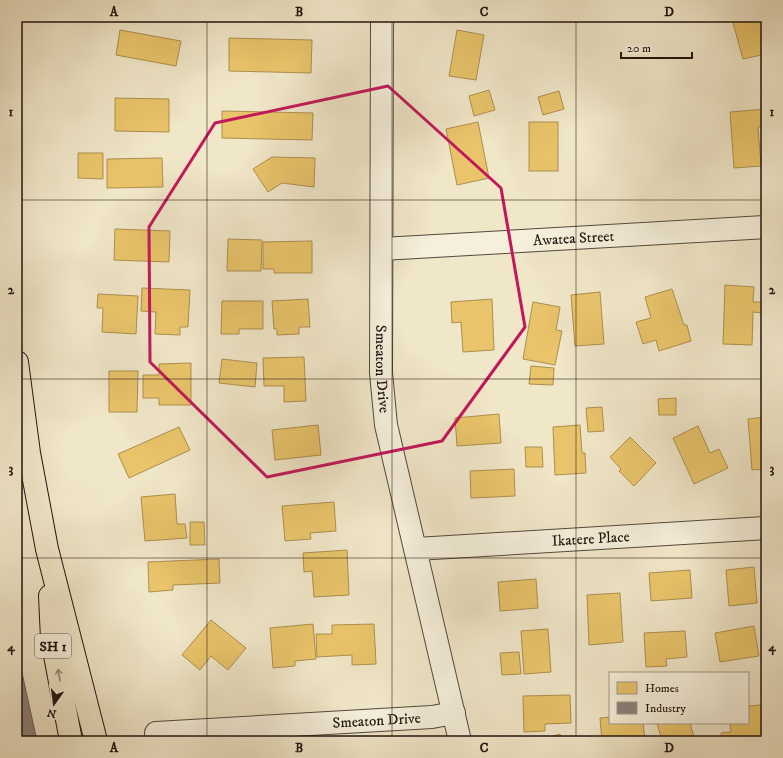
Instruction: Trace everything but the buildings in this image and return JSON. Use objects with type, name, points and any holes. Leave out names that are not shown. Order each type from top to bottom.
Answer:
[{"type":"highway","name":"SH 1","points":[[17,362],[29,453],[47,549],[96,741]]},
{"type":"highway","name":"SH 1","points":[[47,549],[52,639],[71,741]]},
{"type":"street","name":"Smeaton Drive","points":[[382,17],[381,373],[386,425],[460,741]]},
{"type":"street","name":"Awatea Street","points":[[382,249],[766,227]]},
{"type":"street","name":"Ikatere Place","points":[[416,549],[766,528]]},
{"type":"street","name":"Smeaton Drive","points":[[156,733],[432,717],[454,713]]},
{"type":"highlighted area","points":[[388,86],[501,188],[525,327],[442,441],[267,477],[150,362],[149,227],[215,123]]}]
